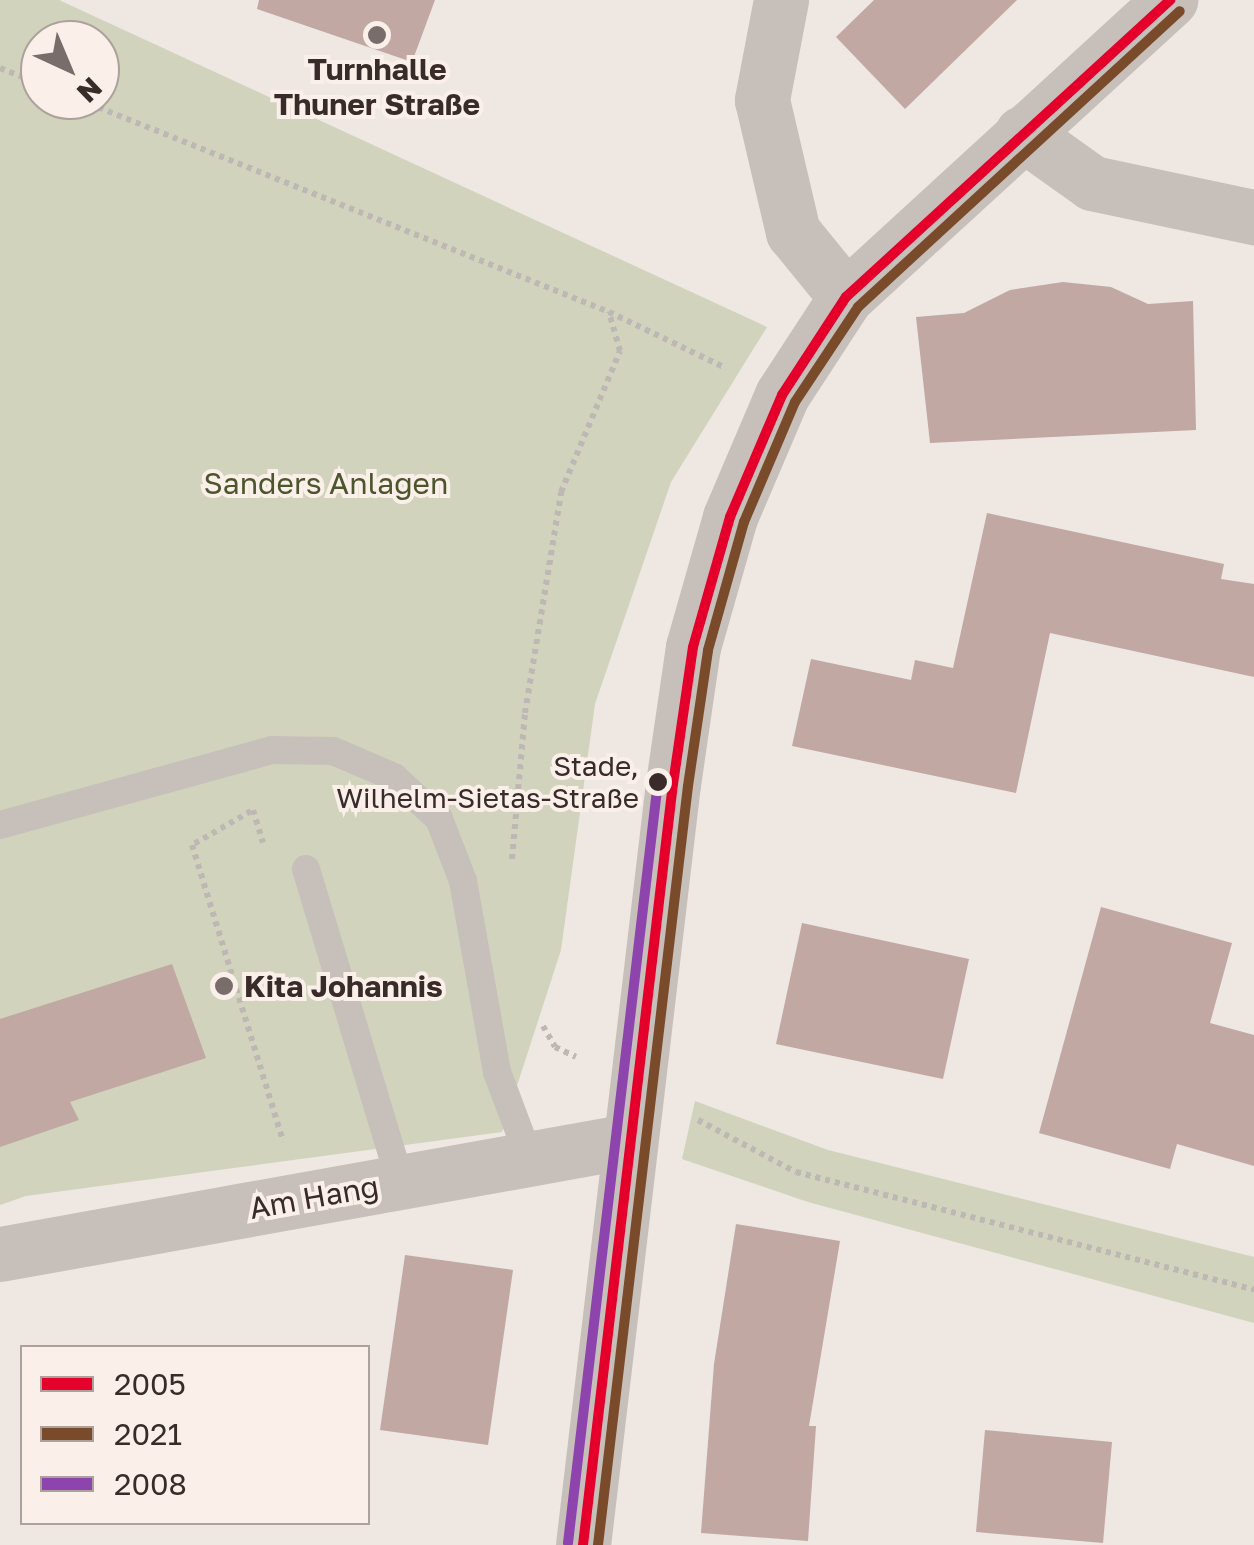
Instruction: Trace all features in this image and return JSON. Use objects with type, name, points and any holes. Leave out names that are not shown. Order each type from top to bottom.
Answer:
[{"type":"street","points":[[780,0],[762,100],[793,232],[846,297]]},
{"type":"street","points":[[583,1545],[628,1141],[694,647],[730,517],[782,395],[846,297],[1170,0]]},
{"type":"street","points":[[1022,133],[1092,183],[1254,217]]},
{"type":"street","name":"Am Hang","points":[[0,1254],[628,1141]]},
{"type":"lane","points":[[0,825],[272,750],[333,751],[394,777],[439,819],[463,880],[496,1072],[530,1157]]},
{"type":"lane","points":[[306,869],[400,1181]]},
{"type":"path","points":[[120,116],[609,312],[782,395]]},
{"type":"path","points":[[512,868],[525,713],[561,492],[620,351],[609,312]]},
{"type":"path","points":[[536,1014],[555,1047],[796,1172],[1254,1290]]},
{"type":"green space","name":"Sanders Anlagen","points":[[0,0],[59,0],[102,20],[20,20],[20,120],[120,120],[120,28],[767,327],[671,482],[595,704],[561,950],[502,1132],[26,1196],[0,1205]]},
{"type":"green space","points":[[695,1101],[828,1150],[1254,1257],[1254,1323],[808,1202],[682,1159]]},
{"type":"building","name":"Turnhalle Thuner Straße","points":[[259,0],[435,0],[412,62],[257,9]]},
{"type":"building","points":[[874,0],[1017,0],[905,109],[836,37]]},
{"type":"building","points":[[1063,282],[1111,287],[1148,304],[1193,301],[1196,430],[930,443],[916,317],[964,313],[1010,290]]},
{"type":"building","points":[[987,513],[1224,564],[1221,579],[1254,584],[1254,677],[1050,633],[1016,793],[792,746],[811,659],[911,680],[915,660],[953,668]]},
{"type":"building","points":[[1101,907],[1232,943],[1210,1023],[1254,1035],[1254,1166],[1177,1144],[1170,1169],[1039,1133]]},
{"type":"building","points":[[802,923],[969,959],[943,1079],[776,1044]]},
{"type":"building","name":"Kita Johannis","points":[[172,964],[206,1058],[70,1102],[79,1120],[0,1147],[0,1019]]},
{"type":"building","points":[[736,1224],[840,1241],[809,1426],[816,1426],[808,1541],[701,1533],[714,1364]]},
{"type":"building","points":[[405,1255],[513,1270],[488,1445],[380,1430]]},
{"type":"building","points":[[985,1430],[1112,1442],[1103,1543],[976,1532]]},
{"type":"transit line","name":"2005","points":[[583,1545],[673,784],[693,647],[730,517],[782,395],[846,297],[1170,0]]},
{"type":"transit line","name":"2021","points":[[598,1545],[688,786],[708,650],[744,522],[795,402],[858,307],[1180,11]]},
{"type":"transit line","name":"2008","points":[[568,1543],[658,782]]},
{"type":"place","name":"Turnhalle Thuner Straße","points":[[377,35]]},
{"type":"place","name":"Stade, Wilhelm-Sietas-Straße","points":[[658,782]]},
{"type":"place","name":"Kita Johannis","points":[[224,986]]}]
